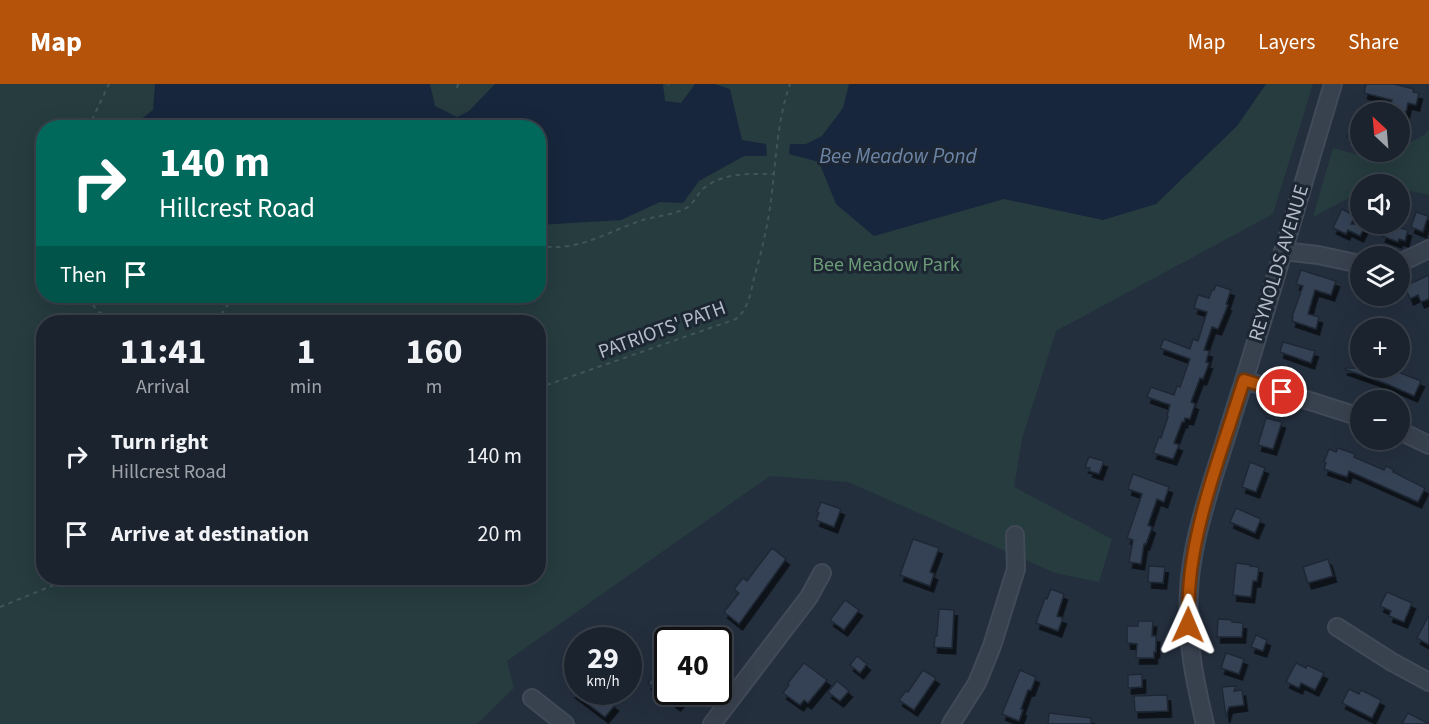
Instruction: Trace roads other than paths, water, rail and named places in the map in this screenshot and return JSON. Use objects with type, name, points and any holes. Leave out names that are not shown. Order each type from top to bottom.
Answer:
[{"type":"street","name":"REYNOLDS AVENUE","points":[[1205,724],[1190,654],[1188,625],[1190,573],[1199,526],[1333,84]]},
{"type":"street","points":[[1410,258],[1429,249]]},
{"type":"street","points":[[1283,251],[1350,262]]},
{"type":"street","points":[[1244,380],[1350,414]]},
{"type":"street","points":[[1410,436],[1429,445]]},
{"type":"street","points":[[954,723],[977,683],[992,646],[1016,569],[1015,535]]},
{"type":"street","points":[[712,724],[809,597],[822,573]]},
{"type":"street","points":[[1337,627],[1392,662],[1429,682]]},
{"type":"street","points":[[532,698],[565,724]]},
{"type":"water","name":"Bee Meadow Pond","points":[[155,84],[430,84],[435,106],[457,117],[469,111],[495,84],[663,84],[665,101],[681,103],[695,84],[715,84],[730,89],[742,140],[766,144],[767,156],[744,156],[699,181],[683,203],[660,202],[621,220],[546,225],[546,120],[140,120],[153,110]]},
{"type":"water","name":"Bee Meadow Pond","points":[[849,84],[1266,84],[1237,126],[1156,204],[1103,220],[1004,199],[874,236],[836,204],[819,162],[789,154],[790,144],[806,144],[822,136],[843,108]]},
{"type":"park label","name":"Bee Meadow Park","points":[[886,265]]}]
